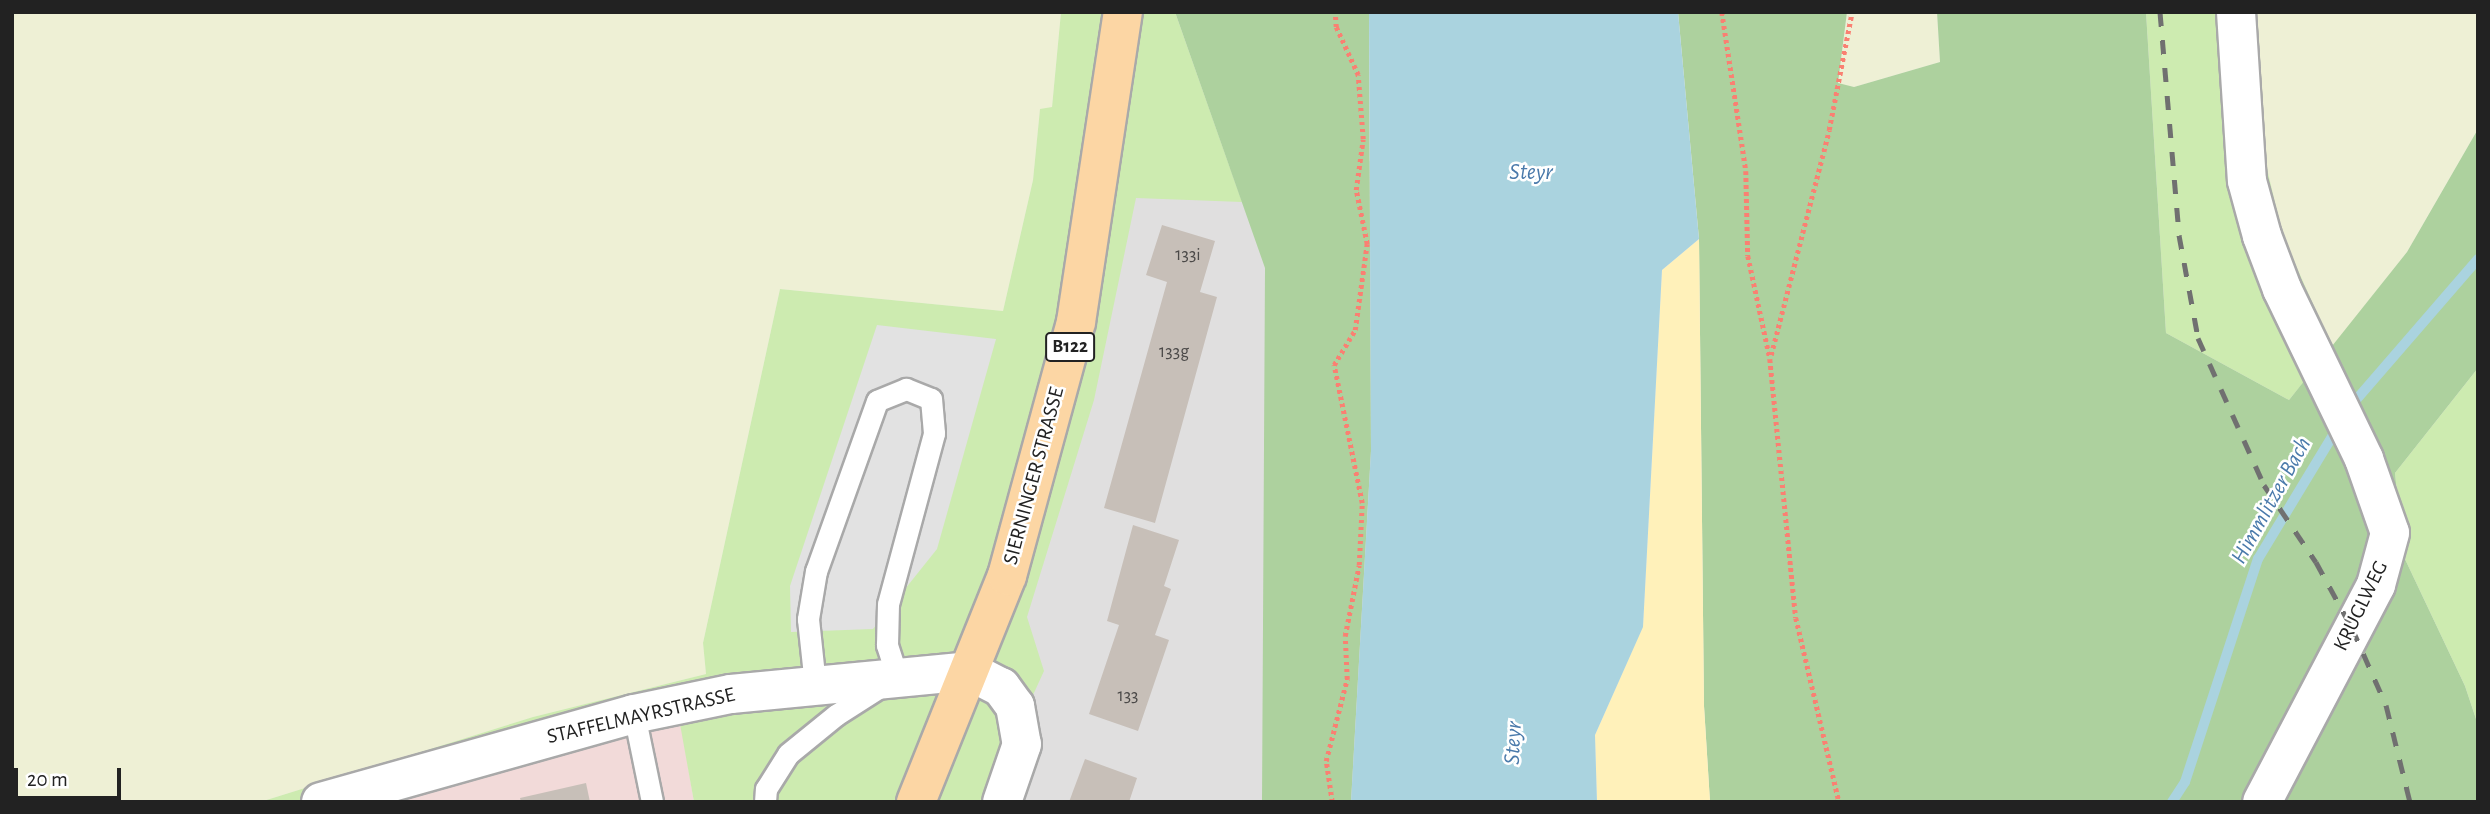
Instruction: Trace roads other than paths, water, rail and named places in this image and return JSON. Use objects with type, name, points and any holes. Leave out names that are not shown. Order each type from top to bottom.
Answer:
[{"type":"main road","name":"SIERNINGER STRASSE","points":[[916,802],[1007,576],[1076,323],[1123,12]]},
{"type":"street","name":"KRUGLWEG","points":[[2236,12],[2250,192],[2281,289],[2364,459],[2390,533],[2385,560],[2262,802]]},
{"type":"street","name":"STAFFELMAYRSTRASSE","points":[[321,802],[634,714],[731,694],[969,671]]},
{"type":"street","points":[[969,671],[1001,687],[1015,706],[1022,744],[1002,802]]},
{"type":"lane","points":[[765,802],[766,789],[788,754],[836,715],[897,677],[887,645],[888,604],[934,433],[931,398],[906,389],[877,401],[816,571],[808,619],[815,684]]},
{"type":"lane","points":[[634,714],[652,802]]},
{"type":"water","name":"Steyr","points":[[1369,12],[1678,12],[1699,239],[1662,270],[1643,627],[1595,735],[1597,802],[1351,802],[1371,451]]},
{"type":"waterway","name":"Himmlitzer Bach","points":[[2349,408],[2478,259]]},
{"type":"waterway","name":"Himmlitzer Bach","points":[[2172,802],[2185,782],[2258,559],[2339,425]]},
{"type":"railway","points":[[2160,12],[2179,235],[2198,338],[2264,485],[2316,562],[2352,628],[2386,705],[2410,802]]}]
